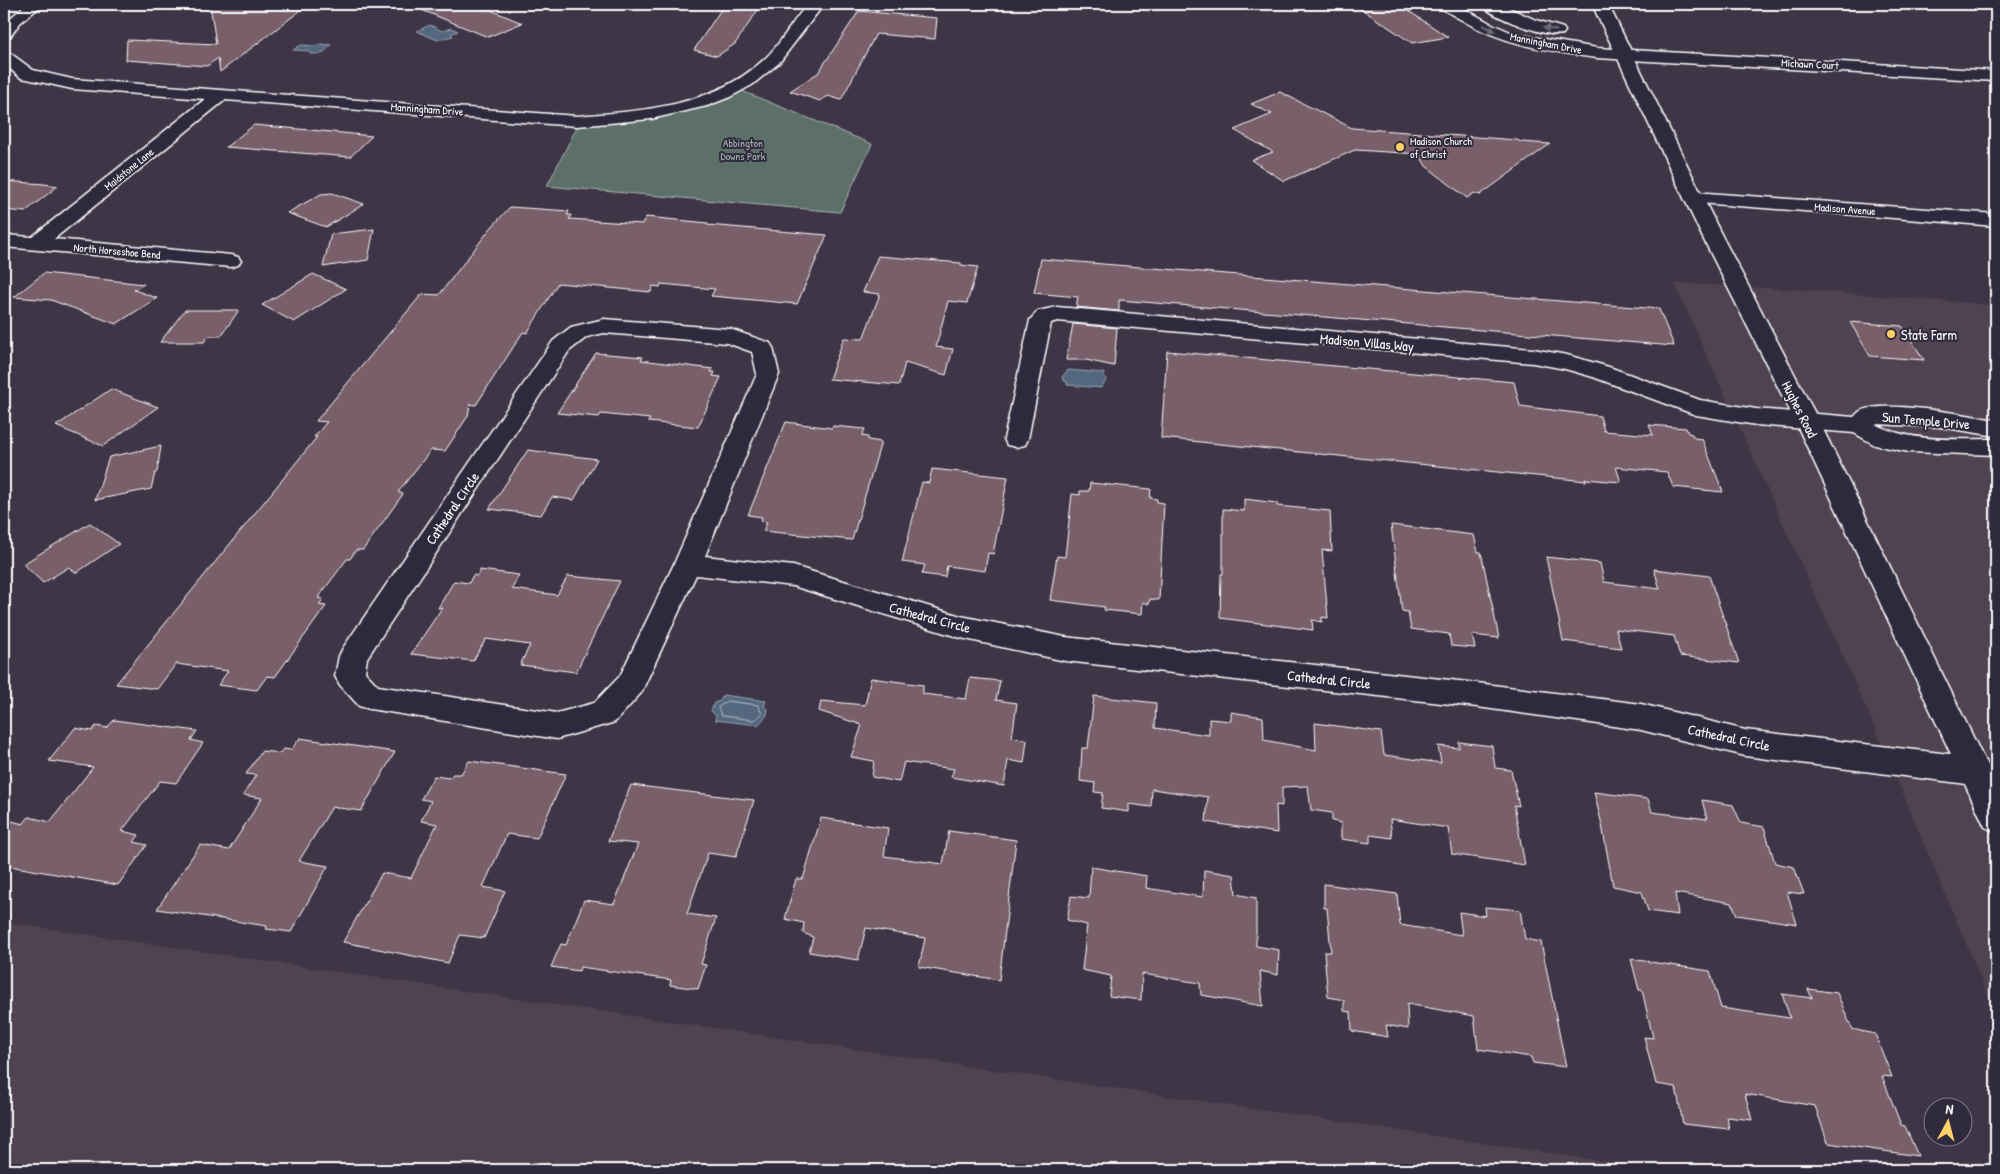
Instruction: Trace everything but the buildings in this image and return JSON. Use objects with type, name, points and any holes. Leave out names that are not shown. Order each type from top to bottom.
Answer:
[{"type":"street","points":[[4,34],[35,4]]},
{"type":"street","name":"Manningham Drive","points":[[4,58],[27,74],[72,84],[577,120],[628,117],[682,107],[733,89],[766,66],[816,4]]},
{"type":"street","name":"Manningham Drive","points":[[1446,4],[1507,36],[1571,49],[1613,42]]},
{"type":"street","name":"Manningham Drive","points":[[1489,4],[1540,27],[1570,33]]},
{"type":"street","name":"Hughes Road","points":[[1600,4],[1613,42],[1808,423],[1996,817]]},
{"type":"street","name":"Michawn Court","points":[[1613,42],[1996,76]]},
{"type":"street","name":"Maidstone Lane","points":[[36,244],[222,94]]},
{"type":"street","name":"Madison Avenue","points":[[1694,198],[1996,220]]},
{"type":"street","name":"North Horseshoe Bend","points":[[4,241],[231,261]]},
{"type":"street","name":"Madison Villas Way","points":[[1016,439],[1041,320],[1046,316],[1057,314],[1534,356],[1567,362],[1601,372],[1696,407],[1808,423]]},
{"type":"street","name":"Cathedral Circle","points":[[604,326],[720,335],[730,336],[762,348],[768,374],[688,564],[630,684],[604,713],[557,726],[370,697],[350,676],[353,656],[562,346],[579,332],[604,326]]},
{"type":"street","name":"Sun Temple Drive","points":[[1859,425],[1869,416],[1886,415],[1940,419],[1996,428]]},
{"type":"street","name":"Sun Temple Drive","points":[[1808,423],[1859,425],[1884,439],[1909,444],[1957,448],[1996,447]]},
{"type":"street","name":"Cathedral Circle","points":[[688,564],[793,576],[961,627],[1065,650],[1477,695],[1641,717],[1745,743],[1975,772]]},
{"type":"shaded area","points":[[1674,283],[1803,290],[1996,305],[1996,1015],[1879,737]]},
{"type":"shaded area","points":[[4,922],[1663,1170],[4,1170]]},
{"type":"green space","name":"Abbington Downs Park","points":[[742,91],[872,144],[840,212],[547,186],[578,125],[620,122],[682,111]]},
{"type":"water","points":[[430,25],[442,31],[451,28],[458,31],[451,34],[453,36],[437,40],[417,31]]},
{"type":"water","points":[[321,44],[331,45],[322,54],[310,54],[309,51],[293,50],[301,45],[315,46]]},
{"type":"water","points":[[1068,370],[1104,373],[1104,377],[1107,379],[1101,388],[1067,385],[1067,382],[1062,377]]},
{"type":"water","points":[[723,695],[766,701],[764,706],[768,709],[767,715],[758,725],[715,720],[716,716],[711,711],[714,703],[720,701]]},
{"type":"place","name":"Madison Church of Christ","points":[[1400,147]]},
{"type":"place","name":"State Farm","points":[[1891,334]]}]
